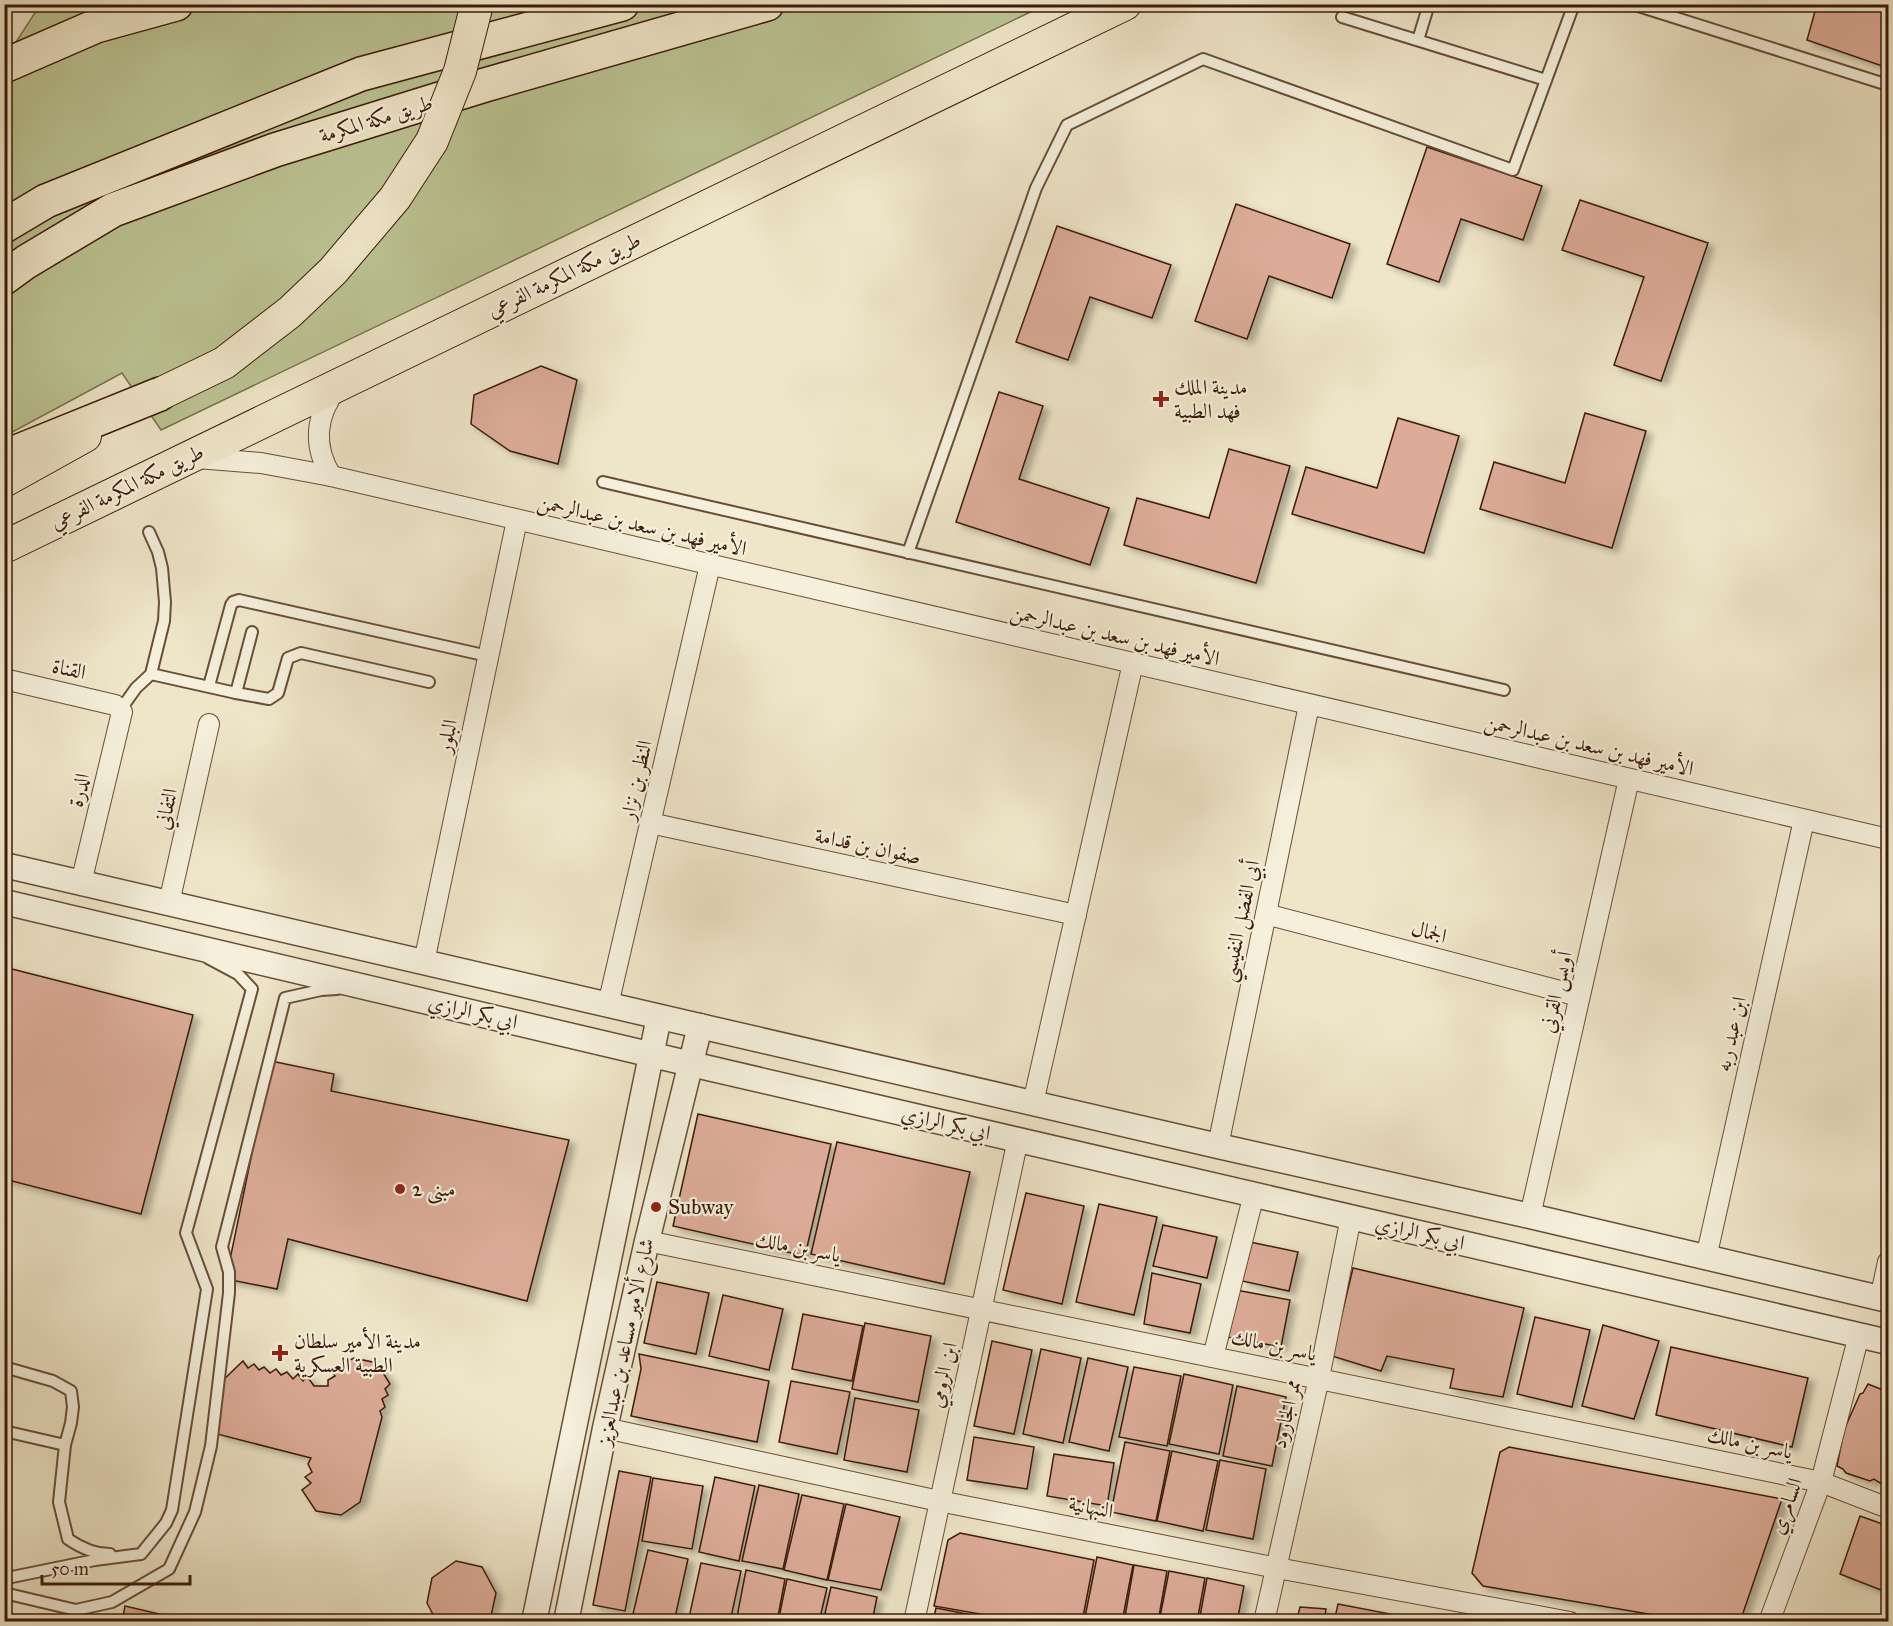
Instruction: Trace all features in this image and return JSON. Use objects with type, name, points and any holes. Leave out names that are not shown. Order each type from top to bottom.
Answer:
[{"type":"highway","points":[[4,66],[96,26],[176,4]]},
{"type":"highway","name":"طريق مكة المكرمة","points":[[4,226],[46,201],[361,74],[622,4]]},
{"type":"highway","name":"طريق مكة المكرمة","points":[[4,278],[26,262],[113,210],[275,150],[485,85],[767,4]]},
{"type":"highway","points":[[655,37],[776,4]]},
{"type":"highway","points":[[4,457],[160,394]]},
{"type":"main road","points":[[4,482],[160,394],[224,363],[290,312],[333,271],[395,198],[432,141],[460,71],[477,4]]},
{"type":"main road","name":"طريق مكة المكرمة الفرعي","points":[[4,547],[1125,4]]},
{"type":"street","points":[[331,476],[320,452],[319,425],[328,399],[348,380]]},
{"type":"street","name":"الأمير فهد بن سعد بن عبدالرحمن","points":[[191,457],[261,463],[331,476],[1888,839]]},
{"type":"street","name":"البلور","points":[[424,962],[517,520]]},
{"type":"street","name":"النظر بن نزار","points":[[608,1005],[710,565]]},
{"type":"street","points":[[1033,1103],[1133,663]]},
{"type":"street","name":"القناة","points":[[4,679],[116,705],[121,709]]},
{"type":"street","name":"أبي الفضل النفيسي","points":[[1218,1146],[1309,705]]},
{"type":"street","name":"الدرة","points":[[81,883],[123,716],[121,709]]},
{"type":"street","name":"التفاني","points":[[170,903],[208,724]]},
{"type":"street","name":"أويس القرني","points":[[1530,1216],[1629,779]]},
{"type":"street","name":"ابن عبد ربه","points":[[1706,1258],[1804,820]]},
{"type":"street","name":"صفوان بن قدامة","points":[[650,824],[1076,915]]},
{"type":"street","name":"ابي بكر الرازي","points":[[4,865],[1884,1299]]},
{"type":"street","name":"ابي بكر الرازي","points":[[4,902],[1888,1342]]},
{"type":"street","name":"الجمال","points":[[1266,914],[1579,996]]},
{"type":"street","name":"شارع ألامير مساعد بن عبدالعزيز","points":[[534,1622],[659,1017]]},
{"type":"street","name":"شارع ألامير مساعد بن عبدالعزيز","points":[[567,1621],[647,1241],[700,1026]]},
{"type":"street","name":"ابن الرومي","points":[[914,1622],[1018,1139]]},
{"type":"street","points":[[1213,1357],[1254,1194]]},
{"type":"street","name":"ممر الجارود","points":[[1264,1622],[1319,1378],[1351,1217]]},
{"type":"street","name":"ياسر بن مالك","points":[[647,1241],[1821,1482],[1888,1508]]},
{"type":"street","points":[[1884,1299],[1888,1262]]},
{"type":"street","name":"السامري","points":[[1769,1622],[1821,1482],[1859,1335]]},
{"type":"street","name":"النبهانية","points":[[606,1428],[939,1502],[1570,1622]]},
{"type":"lane","points":[[1418,40],[1430,4]]},
{"type":"lane","points":[[908,553],[1036,188],[1067,125],[1203,59],[1514,170],[1574,4]]},
{"type":"lane","points":[[1632,4],[1888,85]]},
{"type":"lane","points":[[1342,17],[1546,80]]},
{"type":"lane","points":[[603,482],[1504,690]]},
{"type":"lane","points":[[121,709],[136,688],[151,674],[164,621],[162,568],[149,532]]},
{"type":"lane","points":[[209,687],[232,602],[238,600],[488,656]]},
{"type":"lane","points":[[236,693],[252,632]]},
{"type":"lane","points":[[151,674],[265,699],[274,697],[278,693],[288,658],[301,653],[429,682]]},
{"type":"lane","points":[[4,1575],[12,1577],[94,1560],[141,1554],[166,1523],[172,1510],[207,1289],[186,1233],[252,988],[238,974],[182,944]]},
{"type":"lane","points":[[4,1593],[76,1610],[112,1602],[169,1569],[195,1512],[211,1446],[229,1293],[229,1272],[222,1247],[285,998],[321,990],[364,987]]},
{"type":"lane","points":[[4,1367],[54,1381],[71,1391],[73,1407],[65,1444],[59,1502],[68,1539],[83,1549],[102,1554],[141,1554]]},
{"type":"lane","points":[[4,1431],[65,1444]]},
{"type":"green space","points":[[40,5],[1045,5],[161,430],[122,373],[5,436],[5,59]]},
{"type":"building","points":[[1817,4],[1888,4],[1888,68],[1807,40]]},
{"type":"building","points":[[1427,147],[1542,186],[1523,240],[1461,219],[1439,282],[1387,264]]},
{"type":"building","points":[[1580,200],[1708,243],[1661,381],[1614,365],[1644,277],[1562,250]]},
{"type":"building","points":[[1236,204],[1350,244],[1332,298],[1269,276],[1247,339],[1195,321]]},
{"type":"building","points":[[1057,226],[1171,265],[1152,318],[1090,297],[1068,360],[1016,342]]},
{"type":"building","points":[[541,366],[577,380],[558,464],[510,451],[471,424],[474,395]]},
{"type":"building","points":[[999,392],[1043,406],[1019,479],[1109,508],[1090,565],[956,522]]},
{"type":"building","points":[[1585,413],[1646,431],[1612,548],[1480,509],[1494,462],[1565,483]]},
{"type":"building","points":[[1398,418],[1459,436],[1424,553],[1292,514],[1306,467],[1377,488]]},
{"type":"building","points":[[1229,449],[1290,466],[1256,583],[1124,545],[1137,498],[1209,518]]},
{"type":"building","points":[[4,967],[193,1015],[141,1214],[4,1179]]},
{"type":"building","name":"مبنى 2","points":[[271,1061],[334,1074],[331,1091],[569,1140],[527,1301],[288,1239],[277,1289],[226,1279]]},
{"type":"building","points":[[698,1114],[831,1144],[805,1256],[673,1226]]},
{"type":"building","points":[[837,1142],[970,1172],[944,1284],[811,1254]]},
{"type":"building","points":[[1026,1193],[1084,1206],[1062,1304],[1003,1290]]},
{"type":"building","points":[[1099,1204],[1157,1217],[1134,1315],[1076,1302]]},
{"type":"building","points":[[1163,1225],[1217,1237],[1207,1278],[1153,1266]]},
{"type":"building","points":[[1250,1242],[1298,1252],[1289,1291],[1242,1281]]},
{"type":"building","points":[[1353,1268],[1524,1308],[1503,1397],[1450,1388],[1454,1369],[1387,1356],[1381,1371],[1332,1356]]},
{"type":"building","points":[[1152,1273],[1201,1284],[1190,1333],[1144,1324]]},
{"type":"building","points":[[657,1282],[709,1293],[696,1354],[644,1343]]},
{"type":"building","points":[[1236,1290],[1290,1300],[1281,1347],[1227,1337]]},
{"type":"building","points":[[723,1295],[783,1309],[769,1370],[709,1356]]},
{"type":"building","points":[[803,1314],[863,1326],[852,1381],[792,1369]]},
{"type":"building","points":[[1535,1317],[1590,1330],[1572,1407],[1517,1394]]},
{"type":"building","points":[[865,1323],[931,1336],[918,1402],[852,1389]]},
{"type":"building","points":[[1603,1325],[1659,1341],[1634,1419],[1582,1406]]},
{"type":"building","points":[[992,1341],[1032,1350],[1014,1434],[974,1426]]},
{"type":"building","points":[[1671,1347],[1808,1378],[1792,1447],[1656,1415]]},
{"type":"building","points":[[1041,1349],[1081,1358],[1063,1443],[1023,1434]]},
{"type":"building","points":[[639,1354],[769,1381],[757,1442],[631,1416],[641,1369]]},
{"type":"building","points":[[354,1358],[377,1363],[390,1384],[385,1389],[388,1395],[382,1399],[385,1407],[380,1411],[382,1417],[360,1502],[341,1515],[316,1511],[302,1490],[311,1483],[305,1477],[312,1472],[308,1464],[311,1458],[217,1434],[218,1385],[243,1361],[248,1368],[254,1364],[259,1370],[264,1367],[270,1373],[276,1369],[281,1375],[287,1372],[293,1379],[298,1374],[303,1381],[307,1376],[314,1386],[328,1386],[328,1380],[335,1376],[331,1369]]},
{"type":"building","points":[[1088,1358],[1128,1367],[1109,1451],[1069,1442]]},
{"type":"building","points":[[1134,1367],[1181,1376],[1167,1446],[1119,1437]]},
{"type":"building","points":[[1184,1374],[1233,1385],[1219,1454],[1169,1444]]},
{"type":"building","points":[[791,1381],[850,1392],[837,1454],[779,1442]]},
{"type":"building","points":[[1868,1384],[1888,1392],[1888,1488],[1874,1479],[1870,1481],[1846,1473],[1837,1466],[1844,1430],[1860,1394]]},
{"type":"building","points":[[1237,1386],[1286,1397],[1272,1466],[1223,1456]]},
{"type":"building","points":[[855,1398],[919,1410],[907,1472],[844,1460]]},
{"type":"building","points":[[974,1437],[1034,1447],[1027,1489],[967,1480]]},
{"type":"building","points":[[1125,1442],[1170,1451],[1156,1521],[1111,1512]]},
{"type":"building","points":[[1509,1447],[1782,1499],[1741,1619],[1736,1622],[1696,1622],[1483,1586],[1472,1573],[1500,1452]]},
{"type":"building","points":[[1172,1451],[1218,1461],[1203,1531],[1157,1521]]},
{"type":"building","points":[[1054,1454],[1114,1463],[1107,1506],[1047,1496]]},
{"type":"building","points":[[1220,1460],[1266,1469],[1253,1539],[1206,1530]]},
{"type":"building","points":[[619,1471],[651,1477],[625,1611],[593,1605]]},
{"type":"building","points":[[715,1477],[755,1486],[739,1561],[699,1552]]},
{"type":"building","points":[[653,1478],[703,1486],[692,1549],[642,1541]]},
{"type":"building","points":[[759,1485],[799,1494],[783,1569],[742,1561]]},
{"type":"building","points":[[802,1495],[844,1504],[827,1580],[784,1570]]},
{"type":"building","points":[[846,1504],[900,1517],[881,1590],[828,1580]]},
{"type":"building","points":[[1860,1516],[1888,1526],[1888,1572],[1881,1590],[1840,1574]]},
{"type":"building","points":[[960,1533],[1094,1560],[1082,1622],[1026,1622],[934,1606],[948,1540]]},
{"type":"building","points":[[648,1550],[688,1559],[674,1622],[633,1614]]},
{"type":"building","points":[[1097,1557],[1133,1565],[1122,1622],[1084,1622]]},
{"type":"building","points":[[456,1561],[482,1567],[496,1593],[491,1616],[484,1622],[437,1622],[427,1603],[432,1578]]},
{"type":"building","points":[[701,1563],[741,1571],[730,1622],[688,1622]]},
{"type":"building","points":[[1134,1565],[1167,1571],[1158,1622],[1124,1622]]},
{"type":"building","points":[[746,1570],[785,1579],[777,1622],[736,1622]]},
{"type":"building","points":[[1169,1571],[1205,1578],[1197,1622],[1159,1622]]},
{"type":"building","points":[[1207,1578],[1244,1586],[1237,1622],[1199,1622]]},
{"type":"building","points":[[787,1579],[827,1588],[819,1622],[778,1622]]},
{"type":"building","points":[[831,1587],[877,1597],[872,1622],[823,1622]]},
{"type":"building","points":[[1338,1604],[1390,1614],[1388,1622],[1334,1622]]},
{"type":"building","points":[[125,1606],[193,1622],[122,1622]]},
{"type":"building","points":[[1300,1607],[1326,1609],[1324,1622],[1283,1622],[1284,1616],[1298,1615]]},
{"type":"building","points":[[936,1608],[1003,1621],[1003,1622],[933,1622]]},
{"type":"place","name":"مدينة الملك فهد الطبية","points":[[1161,399]]},
{"type":"place","name":"مبنى 2","points":[[400,1189]]},
{"type":"place","name":"Subway","points":[[656,1207]]},
{"type":"place","name":"مدينة الأمير سلطان الطبية العسكرية","points":[[280,1353]]}]
